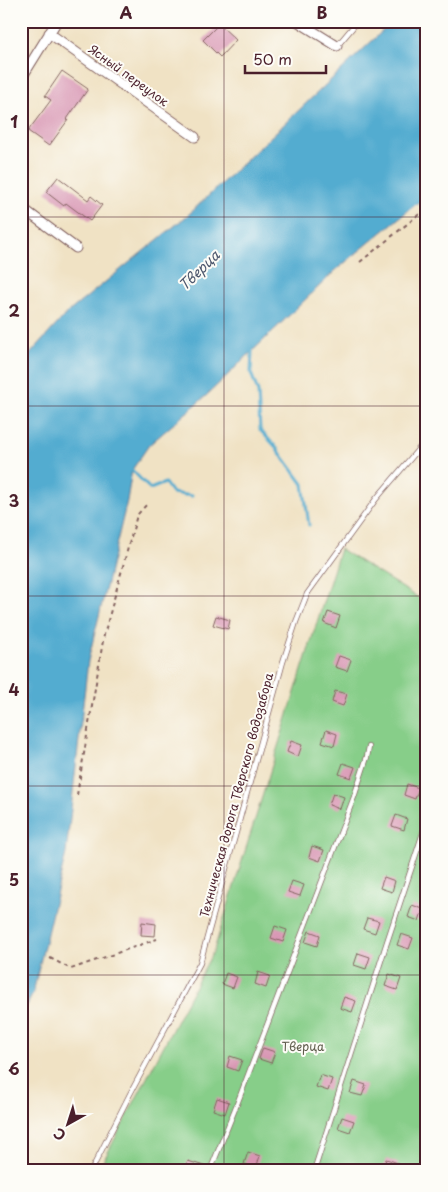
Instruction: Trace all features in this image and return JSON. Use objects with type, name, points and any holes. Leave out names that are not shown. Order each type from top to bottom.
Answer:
[{"type":"street","points":[[21,79],[56,21]]},
{"type":"street","points":[[297,21],[337,46]]},
{"type":"street","name":"Ясный переулок","points":[[49,33],[195,137]]},
{"type":"street","points":[[21,207],[76,248]]},
{"type":"lane","points":[[337,46],[358,21]]},
{"type":"lane","name":"Техническая дорога Тверского водозабора","points":[[91,1171],[200,963],[283,662],[307,594],[376,499],[427,441]]},
{"type":"lane","points":[[210,1171],[354,797],[369,747]]},
{"type":"lane","points":[[314,1171],[427,822]]},
{"type":"path","points":[[360,262],[427,208]]},
{"type":"path","points":[[77,795],[104,635],[137,515],[148,502]]},
{"type":"path","points":[[50,958],[71,969],[157,939]]},
{"type":"green space","name":"Тверца","points":[[340,549],[427,603],[427,1171],[98,1171],[214,950]]},
{"type":"water","points":[[393,21],[427,21],[427,195],[336,270],[207,395],[149,445],[132,470],[127,501],[88,661],[66,853],[33,993],[21,1018],[21,364],[67,313],[188,215]]},
{"type":"building","points":[[219,24],[236,40],[220,57],[203,40]]},
{"type":"building","points":[[62,71],[88,89],[49,146],[28,131],[51,100],[45,96]]},
{"type":"building","points":[[58,177],[88,200],[91,196],[102,205],[90,221],[66,203],[64,206],[46,192]]},
{"type":"building","points":[[328,612],[340,616],[336,628],[324,623]]},
{"type":"building","points":[[216,616],[230,620],[228,629],[213,625]]},
{"type":"building","points":[[339,656],[351,660],[347,671],[335,667]]},
{"type":"building","points":[[335,691],[347,694],[343,706],[332,702]]},
{"type":"building","points":[[326,730],[337,734],[334,746],[322,742]]},
{"type":"building","points":[[291,741],[302,745],[298,757],[287,752]]},
{"type":"building","points":[[343,763],[355,767],[351,778],[339,774]]},
{"type":"building","points":[[407,784],[419,788],[415,799],[404,795]]},
{"type":"building","points":[[333,793],[344,797],[340,809],[329,805]]},
{"type":"building","points":[[396,815],[407,819],[404,830],[392,826]]},
{"type":"building","points":[[312,846],[324,850],[320,861],[309,857]]},
{"type":"building","points":[[384,877],[395,881],[392,892],[380,888]]},
{"type":"building","points":[[292,881],[304,885],[300,896],[288,892]]},
{"type":"building","points":[[412,905],[423,909],[419,921],[408,917]]},
{"type":"building","points":[[367,918],[379,921],[375,933],[363,929]]},
{"type":"building","points":[[142,922],[156,924],[155,936],[141,935]]},
{"type":"building","points":[[275,926],[287,930],[283,942],[271,938]]},
{"type":"building","points":[[309,931],[320,935],[317,946],[305,942]]},
{"type":"building","points":[[401,934],[413,938],[409,949],[397,945]]},
{"type":"building","points":[[358,953],[370,957],[366,969],[354,965]]},
{"type":"building","points":[[258,972],[270,976],[266,988],[255,984]]},
{"type":"building","points":[[226,973],[237,977],[233,988],[222,984]]},
{"type":"building","points":[[389,974],[401,978],[397,990],[385,986]]},
{"type":"building","points":[[344,997],[356,1001],[352,1012],[340,1008]]},
{"type":"building","points":[[263,1048],[275,1052],[271,1063],[259,1059]]},
{"type":"building","points":[[230,1056],[242,1060],[238,1071],[227,1067]]},
{"type":"building","points":[[320,1075],[332,1079],[328,1091],[316,1087]]},
{"type":"building","points":[[354,1081],[366,1085],[362,1096],[350,1093]]},
{"type":"building","points":[[217,1098],[229,1102],[225,1114],[213,1110]]},
{"type":"building","points":[[342,1117],[354,1121],[350,1132],[338,1128]]},
{"type":"building","points":[[248,1152],[260,1156],[256,1168],[244,1164]]},
{"type":"building","points":[[386,1159],[398,1163],[395,1171],[382,1171]]},
{"type":"building","points":[[188,1161],[207,1167],[206,1171],[184,1171]]},
{"type":"waterway","points":[[251,348],[251,373],[258,392],[260,430],[275,446],[303,484],[309,525]]},
{"type":"waterway","points":[[130,470],[150,489],[165,483],[172,493],[192,496]]}]
